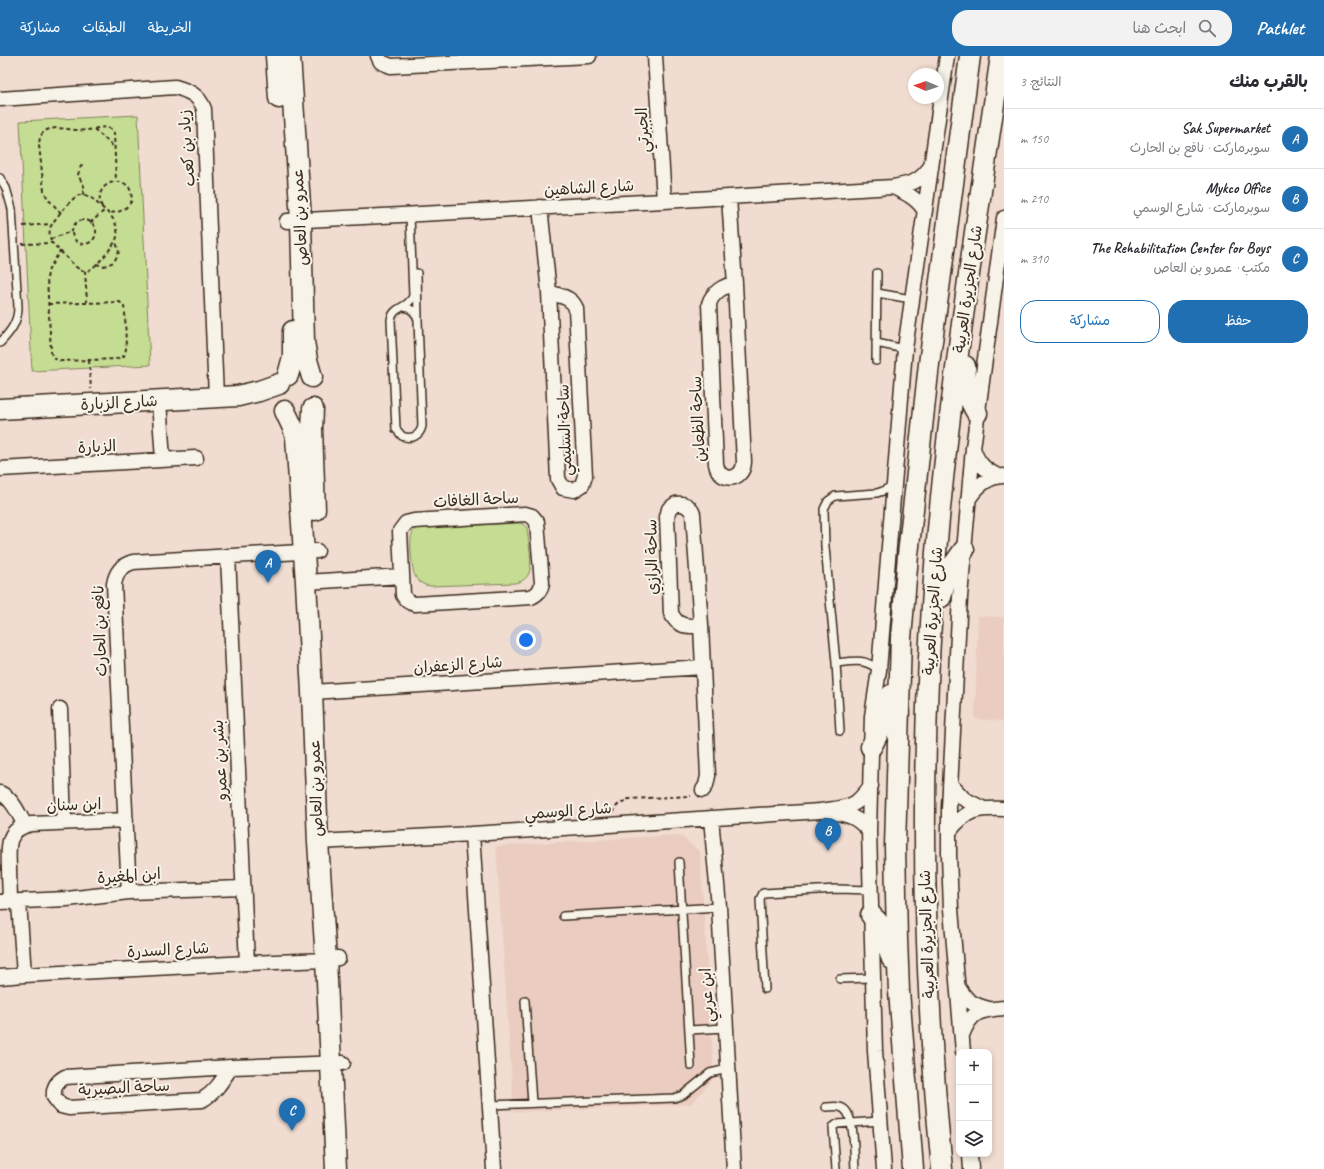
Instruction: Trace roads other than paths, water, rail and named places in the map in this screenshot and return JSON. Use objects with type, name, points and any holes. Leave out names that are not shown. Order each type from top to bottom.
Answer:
[{"type":"main road","name":"عمرو بن العاص","points":[[276,56],[294,220],[304,342],[312,377]]},
{"type":"main road","name":"عمرو بن العاص","points":[[283,379],[293,357],[294,348],[294,220],[290,56]]},
{"type":"main road","name":"شارع الجزيرة العربية","points":[[913,1169],[899,991],[895,847],[901,638],[908,555],[929,364],[970,56]]},
{"type":"main road","name":"شارع الجزيرة العربية","points":[[942,1169],[931,1044],[925,879],[925,772],[930,631],[936,549],[947,444],[1001,56]]},
{"type":"main road","points":[[960,342],[964,360],[968,396],[977,413]]},
{"type":"main road","points":[[300,372],[312,377],[316,381],[320,393],[317,404],[313,409],[308,413],[296,415],[283,408],[277,395],[283,379],[300,372]]},
{"type":"main road","name":"شارع الزبارة","points":[[0,405],[91,404],[238,396],[259,391],[283,379]]},
{"type":"main road","name":"شارع الزبارة","points":[[238,396],[283,408]]},
{"type":"main road","name":"عمرو بن العاص","points":[[283,408],[292,423],[296,437],[311,551],[319,691],[324,841],[337,1062],[348,1169]]},
{"type":"main road","name":"عمرو بن العاص","points":[[311,551],[313,409]]},
{"type":"main road","points":[[930,631],[938,614],[943,586],[947,574],[964,550]]},
{"type":"main road","points":[[872,747],[884,723],[890,702],[894,662],[901,638]]},
{"type":"main road","points":[[871,915],[880,926],[889,948],[899,991]]},
{"type":"main road","name":"عمرو بن العاص","points":[[336,1169],[337,1062]]},
{"type":"street","points":[[378,56],[381,62],[390,66],[589,56]]},
{"type":"street","name":"الجبرتي","points":[[655,56],[664,201]]},
{"type":"street","points":[[884,1169],[875,1051],[872,978],[869,831],[873,711],[879,670],[905,349],[947,56]]},
{"type":"street","name":"زياد بن كعب","points":[[0,99],[175,87],[194,94],[201,101],[204,109],[216,397]]},
{"type":"street","name":"شارع الشاهين","points":[[294,220],[729,198],[892,187],[910,184],[918,180],[925,175],[931,166]]},
{"type":"street","name":"شارع الشاهين","points":[[892,187],[913,197],[925,211]]},
{"type":"street","name":"ساحة الظعاين","points":[[729,198],[735,284],[744,466],[738,475],[735,477],[728,477],[720,473],[716,464],[709,304],[710,300],[717,292],[728,285],[735,284]]},
{"type":"street","name":"ساحة السليمي","points":[[540,207],[549,292],[558,479],[563,488],[574,490],[582,485],[585,476],[576,309],[575,305],[569,299],[549,292]]},
{"type":"street","name":"شارع الجزيرة العربية","points":[[962,1049],[951,909],[949,832],[950,784],[960,597],[973,448],[1004,218]]},
{"type":"street","points":[[159,401],[163,460]]},
{"type":"street","points":[[973,448],[981,466],[989,472],[1001,476]]},
{"type":"street","name":"الزبارة","points":[[0,469],[196,458]]},
{"type":"street","points":[[968,501],[973,492],[980,485],[988,480],[1001,476]]},
{"type":"street","name":"ساحة الرازي","points":[[701,625],[691,627],[681,625],[675,620],[671,613],[667,517],[669,509],[676,504],[684,504],[693,514],[701,625],[708,776],[703,790]]},
{"type":"street","name":"ساحة الغافات","points":[[524,514],[532,516],[537,522],[542,583],[539,592],[531,597],[411,604],[403,595],[402,576],[400,531],[403,526],[410,521],[524,514]]},
{"type":"street","name":"نافع بن الحارث","points":[[129,892],[115,579],[117,574],[124,566],[133,562],[311,551]]},
{"type":"street","name":"بشر بن عمرو","points":[[228,556],[242,888],[247,963]]},
{"type":"street","points":[[313,581],[402,576]]},
{"type":"street","name":"شارع الزعفران","points":[[319,691],[703,667]]},
{"type":"street","points":[[60,709],[64,822]]},
{"type":"street","points":[[950,784],[964,798],[982,808]]},
{"type":"street","name":"شارع الوسمي","points":[[324,841],[605,826],[820,811],[854,803],[860,799],[871,786]]},
{"type":"street","points":[[0,793],[12,803],[24,825],[15,831],[8,848],[10,902],[24,975]]},
{"type":"street","points":[[949,832],[955,823],[972,811],[982,808],[1004,809]]},
{"type":"street","name":"شارع الوسمي","points":[[820,811],[852,816],[858,819],[869,831]]},
{"type":"street","name":"ابن عربي","points":[[712,818],[719,907],[734,1169]]},
{"type":"street","name":"ابن سنان","points":[[24,825],[126,820]]},
{"type":"street","points":[[472,834],[494,1169]]},
{"type":"street","name":"ابن المغيرة","points":[[10,902],[67,899],[129,892],[242,888]]},
{"type":"street","name":"شارع السدرة","points":[[3,980],[24,975],[332,959]]},
{"type":"street","points":[[958,987],[965,998],[976,1006],[989,1010]]},
{"type":"street","points":[[962,1035],[966,1023],[976,1014],[1004,1008]]},
{"type":"street","name":"ساحة البصيرية","points":[[231,1067],[212,1093],[202,1100],[69,1108],[62,1106],[54,1097],[56,1085],[65,1077],[231,1067],[337,1062]]},
{"type":"street","points":[[970,1157],[971,1169]]},
{"type":"lane","points":[[0,178],[10,198],[18,313],[11,330],[0,343]]},
{"type":"lane","points":[[412,214],[422,426],[417,435],[408,438],[399,434],[396,426],[391,320],[395,311],[404,307],[413,296],[412,214]]},
{"type":"lane","points":[[876,361],[877,273]]},
{"type":"lane","points":[[877,293],[911,299]]},
{"type":"lane","points":[[404,307],[411,310],[418,320]]},
{"type":"lane","points":[[876,343],[905,349]]},
{"type":"lane","points":[[840,731],[836,662],[825,547],[824,509],[828,501],[835,496],[877,493],[894,485]]},
{"type":"lane","points":[[836,662],[860,660],[871,664],[879,670]]},
{"type":"lane","points":[[679,862],[691,1066]]},
{"type":"lane","points":[[765,989],[760,899],[763,892],[837,889],[871,890]]},
{"type":"lane","points":[[563,916],[719,907]]},
{"type":"lane","points":[[840,979],[872,978]]},
{"type":"lane","points":[[525,1001],[532,1103]]},
{"type":"lane","points":[[689,1030],[726,1028]]},
{"type":"lane","points":[[490,1105],[674,1098],[683,1095],[710,1073],[728,1070]]},
{"type":"lane","points":[[826,1107],[836,1106],[843,1108],[848,1112],[852,1123],[855,1169]]},
{"type":"lane","points":[[836,1169],[833,1127],[837,1124],[880,1121]]},
{"type":"place","name":"Sak Supermarket","points":[[268,583]]},
{"type":"place","name":"Mykco Office","points":[[828,851]]},
{"type":"place","name":"The Rehabilitation Center for Boys","points":[[292,1131]]}]
